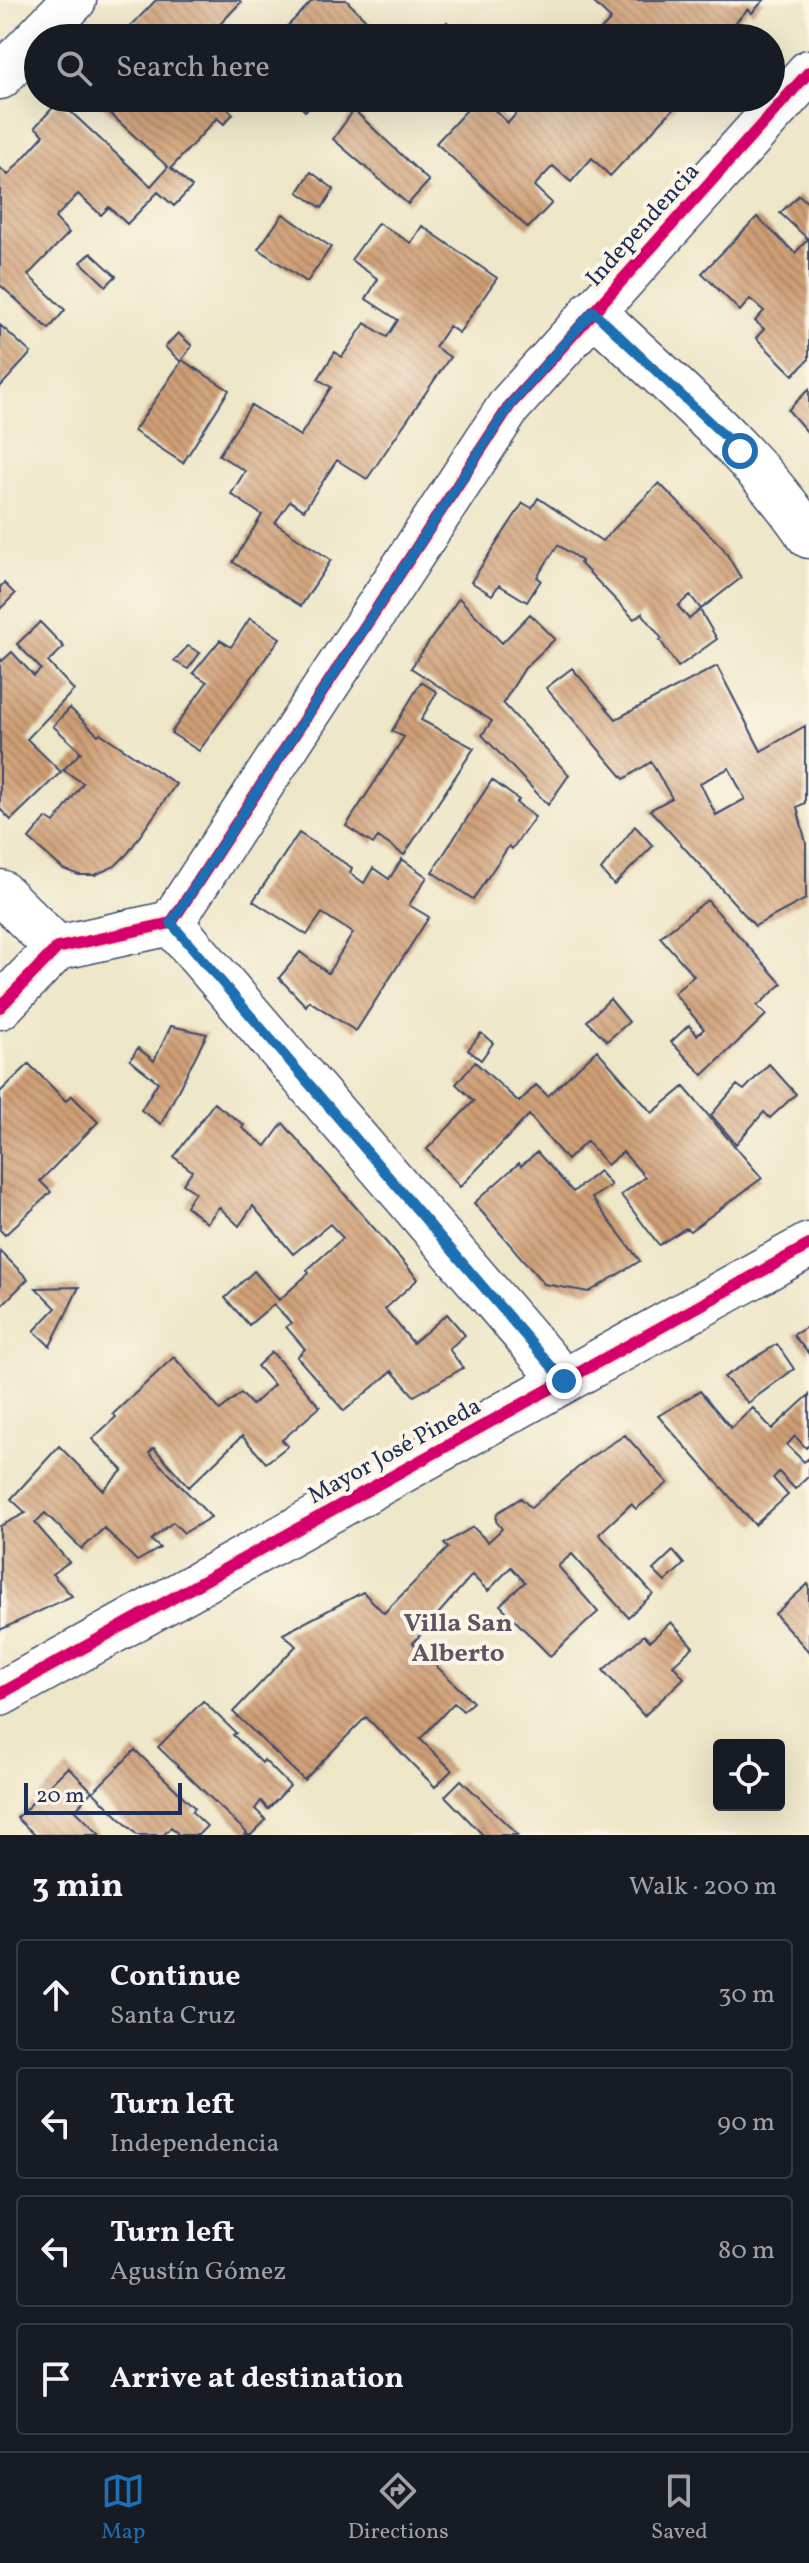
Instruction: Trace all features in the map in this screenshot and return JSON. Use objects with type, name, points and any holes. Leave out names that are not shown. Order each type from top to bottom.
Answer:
[{"type":"street","points":[[51,24],[74,0]]},
{"type":"street","points":[[0,77],[24,52]]},
{"type":"street","name":"Independencia","points":[[785,99],[809,72]]},
{"type":"street","name":"Independencia","points":[[171,923],[510,405],[773,112]]},
{"type":"street","points":[[593,311],[740,451],[787,503],[809,536]]},
{"type":"street","points":[[0,892],[57,948]]},
{"type":"street","points":[[0,1007],[57,948],[171,923],[564,1381]]},
{"type":"street","name":"Mayor José Pineda","points":[[0,1694],[809,1245]]},
{"type":"building","points":[[156,0],[241,2],[220,24],[133,24]]},
{"type":"building","points":[[313,0],[346,0],[370,24],[290,24]]},
{"type":"building","points":[[591,0],[764,0],[752,13],[748,9],[734,24],[606,24],[611,19]]},
{"type":"building","points":[[49,112],[71,112],[151,186],[168,167],[108,112],[233,114],[224,124],[217,118],[171,168],[192,187],[174,206],[158,192],[127,224],[109,207],[101,215],[78,194],[55,218],[69,233],[28,275],[65,310],[49,329],[0,285],[0,168],[8,175],[44,135],[35,127]]},
{"type":"building","points":[[353,112],[356,112],[429,181],[408,204],[333,139]]},
{"type":"building","points":[[465,112],[497,112],[508,123],[518,112],[671,112],[610,176],[592,158],[571,182],[553,166],[534,186],[552,203],[528,228],[436,143]]},
{"type":"building","points":[[311,172],[334,189],[322,208],[298,192]]},
{"type":"building","points":[[799,195],[809,204],[809,359],[793,375],[756,338],[764,329],[755,321],[764,311],[750,299],[740,311],[702,273],[757,217],[795,253],[808,239],[780,213]]},
{"type":"building","points":[[283,214],[331,247],[307,282],[258,249]]},
{"type":"building","points":[[378,223],[411,243],[422,226],[497,278],[459,333],[449,326],[435,347],[450,357],[367,479],[337,460],[304,510],[290,501],[275,523],[331,560],[301,606],[233,562],[262,515],[231,494],[245,471],[219,455],[251,405],[300,436],[331,387],[318,379],[335,352],[342,357],[365,323],[387,337],[398,320],[366,299],[378,279],[351,260]]},
{"type":"building","points":[[91,253],[116,276],[106,286],[81,262]]},
{"type":"building","points":[[0,325],[31,353],[0,387]]},
{"type":"building","points":[[178,333],[192,346],[182,360],[229,390],[183,463],[134,431],[181,362],[165,347]]},
{"type":"building","points":[[809,389],[809,434],[788,410]]},
{"type":"building","points":[[659,483],[723,548],[741,578],[701,609],[690,595],[678,606],[689,619],[700,610],[717,639],[678,667],[642,613],[634,619],[580,563],[582,561],[558,545],[537,577],[541,580],[527,602],[499,585],[492,595],[471,582],[523,503],[532,508],[538,498],[602,541]]},
{"type":"building","points":[[4,583],[15,594],[0,609],[0,587]]},
{"type":"building","points":[[459,598],[502,643],[530,614],[555,639],[525,668],[503,703],[569,775],[548,805],[482,735],[492,721],[411,668]]},
{"type":"building","points":[[250,618],[280,638],[199,751],[171,733],[207,682],[193,673],[220,640],[231,647]]},
{"type":"building","points":[[40,622],[64,647],[48,662],[74,690],[27,739],[61,772],[11,820],[0,809],[0,658],[2,661],[12,652],[34,676],[41,669],[17,644]]},
{"type":"building","points":[[188,646],[200,653],[188,669],[174,661]]},
{"type":"building","points":[[717,666],[761,751],[805,726],[805,803],[797,807],[806,843],[806,899],[755,926],[650,810],[672,798],[651,762],[624,779],[546,688],[572,668],[616,719]],"holes":[[[729,768],[745,799],[716,815],[700,783]]]},
{"type":"building","points":[[421,682],[437,692],[421,720],[474,748],[404,855],[378,837],[373,844],[346,826],[404,737],[392,731]]},
{"type":"building","points":[[70,708],[98,735],[100,733],[176,784],[128,853],[115,866],[95,875],[79,875],[63,869],[29,839],[46,818],[54,823],[83,783],[63,770],[81,752],[53,726]]},
{"type":"building","points":[[492,780],[519,800],[516,803],[535,817],[512,849],[509,846],[473,899],[432,872]]},
{"type":"building","points":[[635,826],[653,846],[614,885],[601,870]]},
{"type":"building","points":[[299,833],[352,868],[350,873],[364,883],[373,868],[389,879],[402,859],[427,877],[409,905],[429,917],[356,1031],[309,1001],[306,1006],[279,978],[300,952],[328,973],[353,933],[322,913],[307,935],[253,901]]},
{"type":"building","points":[[707,900],[782,984],[757,1006],[766,1015],[703,1075],[671,1042],[689,1025],[697,1035],[704,1029],[674,993],[694,976],[660,937]]},
{"type":"building","points":[[610,999],[629,1022],[607,1041],[587,1021]]},
{"type":"building","points":[[171,1026],[207,1034],[161,1124],[141,1110],[158,1082],[130,1060],[138,1048],[154,1061]]},
{"type":"building","points":[[481,1033],[493,1043],[481,1060],[468,1050]]},
{"type":"building","points":[[597,1050],[652,1113],[684,1087],[762,1178],[690,1231],[686,1228],[659,1245],[621,1195],[645,1177],[623,1152],[607,1165],[587,1141],[567,1160],[529,1115],[460,1187],[427,1149],[474,1101],[456,1084],[475,1062],[519,1102],[536,1085],[548,1096]]},
{"type":"building","points":[[29,1064],[66,1101],[71,1095],[98,1122],[40,1181],[51,1192],[5,1235],[0,1230],[0,1092]]},
{"type":"building","points":[[769,1064],[796,1094],[770,1118],[764,1112],[736,1144],[711,1115],[737,1085],[744,1090]]},
{"type":"building","points":[[214,1103],[266,1146],[283,1123],[418,1279],[385,1309],[413,1343],[447,1314],[465,1335],[449,1349],[463,1368],[414,1396],[392,1371],[344,1411],[297,1357],[305,1349],[286,1327],[291,1323],[274,1304],[249,1325],[225,1298],[254,1271],[279,1300],[343,1238],[330,1224],[293,1254],[253,1206],[239,1226],[219,1207],[207,1223],[186,1206],[195,1192],[183,1184],[192,1171],[174,1157]]},
{"type":"building","points":[[537,1152],[573,1192],[599,1171],[611,1185],[592,1198],[640,1261],[589,1292],[544,1284],[474,1203],[519,1163],[521,1166]]},
{"type":"building","points":[[0,1251],[28,1279],[0,1307]]},
{"type":"building","points":[[79,1287],[50,1346],[34,1331],[56,1308],[36,1288]]},
{"type":"building","points":[[809,1326],[809,1354],[793,1335]]},
{"type":"building","points":[[777,1344],[794,1369],[748,1403],[724,1377]]},
{"type":"building","points":[[272,1352],[320,1407],[282,1440],[288,1446],[266,1463],[242,1436],[189,1487],[154,1448],[149,1453],[211,1517],[184,1533],[173,1522],[151,1540],[160,1548],[137,1561],[104,1528],[82,1549],[45,1513],[35,1523],[69,1562],[52,1574],[72,1596],[0,1630],[0,1526],[26,1513],[11,1499],[59,1446],[103,1490],[123,1470],[92,1439],[116,1417],[113,1414],[174,1357],[220,1410],[241,1393],[252,1405],[274,1385],[257,1366]]},
{"type":"building","points":[[700,1391],[731,1428],[753,1408],[772,1429],[809,1395],[809,1445],[806,1448],[795,1436],[787,1445],[804,1462],[809,1458],[809,1476],[795,1489],[779,1472],[773,1478],[788,1495],[755,1525],[658,1416]]},
{"type":"building","points":[[625,1435],[668,1483],[636,1509],[631,1504],[599,1534],[653,1594],[628,1617],[572,1554],[558,1566],[598,1612],[550,1656],[500,1605],[525,1582],[511,1567],[488,1591],[472,1575],[413,1643],[473,1702],[463,1711],[454,1703],[420,1739],[452,1770],[435,1787],[366,1717],[304,1780],[233,1712],[296,1646],[283,1634],[363,1592],[384,1613],[448,1548],[444,1544],[473,1527],[488,1542],[502,1529],[496,1521],[497,1513],[521,1498],[531,1508],[589,1458]]},
{"type":"building","points":[[673,1551],[684,1564],[665,1582],[653,1570]]},
{"type":"building","points":[[809,1586],[809,1652],[775,1614]]},
{"type":"building","points":[[671,1622],[693,1647],[673,1665],[684,1678],[644,1716],[603,1670],[644,1635],[650,1641]]},
{"type":"building","points":[[203,1701],[236,1733],[233,1735],[290,1786],[268,1809],[261,1801],[255,1809],[266,1820],[251,1835],[245,1835],[247,1833],[158,1747]]},
{"type":"building","points":[[135,1750],[195,1808],[192,1812],[207,1826],[198,1835],[179,1835],[171,1827],[164,1835],[137,1835],[93,1792]]},
{"type":"building","points":[[68,1767],[92,1791],[75,1810],[100,1835],[35,1835],[17,1818]]},
{"type":"building","points":[[461,1780],[518,1835],[483,1835],[445,1796]]},
{"type":"cycle path","points":[[785,99],[809,72]]},
{"type":"cycle path","points":[[0,1007],[57,948],[171,923],[510,405],[773,112]]},
{"type":"cycle path","points":[[0,1694],[809,1245]]},
{"type":"district","name":"Villa San Alberto","points":[[458,1637]]},
{"type":"route","points":[[564,1381],[171,923],[510,405],[593,311],[740,451]]}]
